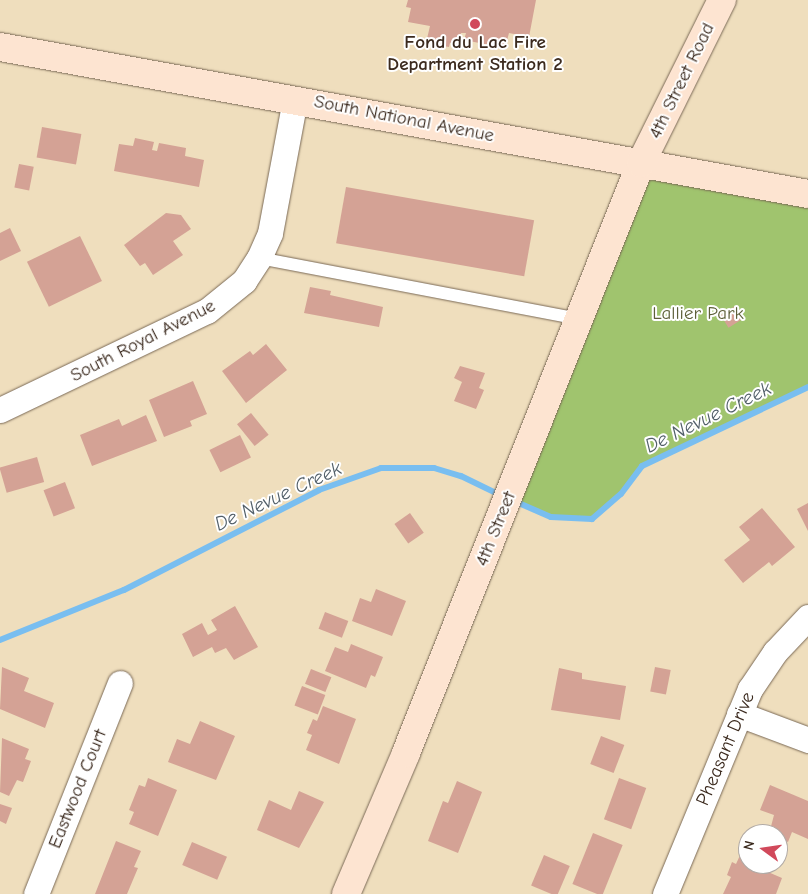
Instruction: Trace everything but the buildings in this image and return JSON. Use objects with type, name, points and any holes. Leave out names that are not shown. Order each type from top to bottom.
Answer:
[{"type":"street","name":"4th Street Road","points":[[641,163],[722,0]]},
{"type":"street","name":"South National Avenue","points":[[0,47],[295,99],[808,194]]},
{"type":"street","name":"South Royal Avenue","points":[[0,410],[207,311],[234,291],[260,258],[273,220],[295,99]]},
{"type":"street","name":"4th Street","points":[[346,894],[501,517],[641,163]]},
{"type":"street","name":"Pheasant Drive","points":[[665,894],[739,714],[775,652],[808,617]]},
{"type":"street","name":"Eastwood Court","points":[[36,894],[120,683]]},
{"type":"street","points":[[739,714],[808,740]]},
{"type":"lane","points":[[260,258],[579,319]]},
{"type":"green space","name":"Lallier Park","points":[[641,163],[808,194],[808,387],[643,466],[623,492],[592,519],[551,517],[508,498]]},
{"type":"waterway","name":"De Nevue Creek","points":[[514,501],[551,517],[592,519],[621,494],[642,466],[808,387]]},
{"type":"waterway","name":"De Nevue Creek","points":[[0,640],[124,590],[319,490],[381,468],[434,468],[461,476],[502,496]]},
{"type":"place","name":"Fond du Lac Fire Department Station 2","points":[[475,24]]}]
